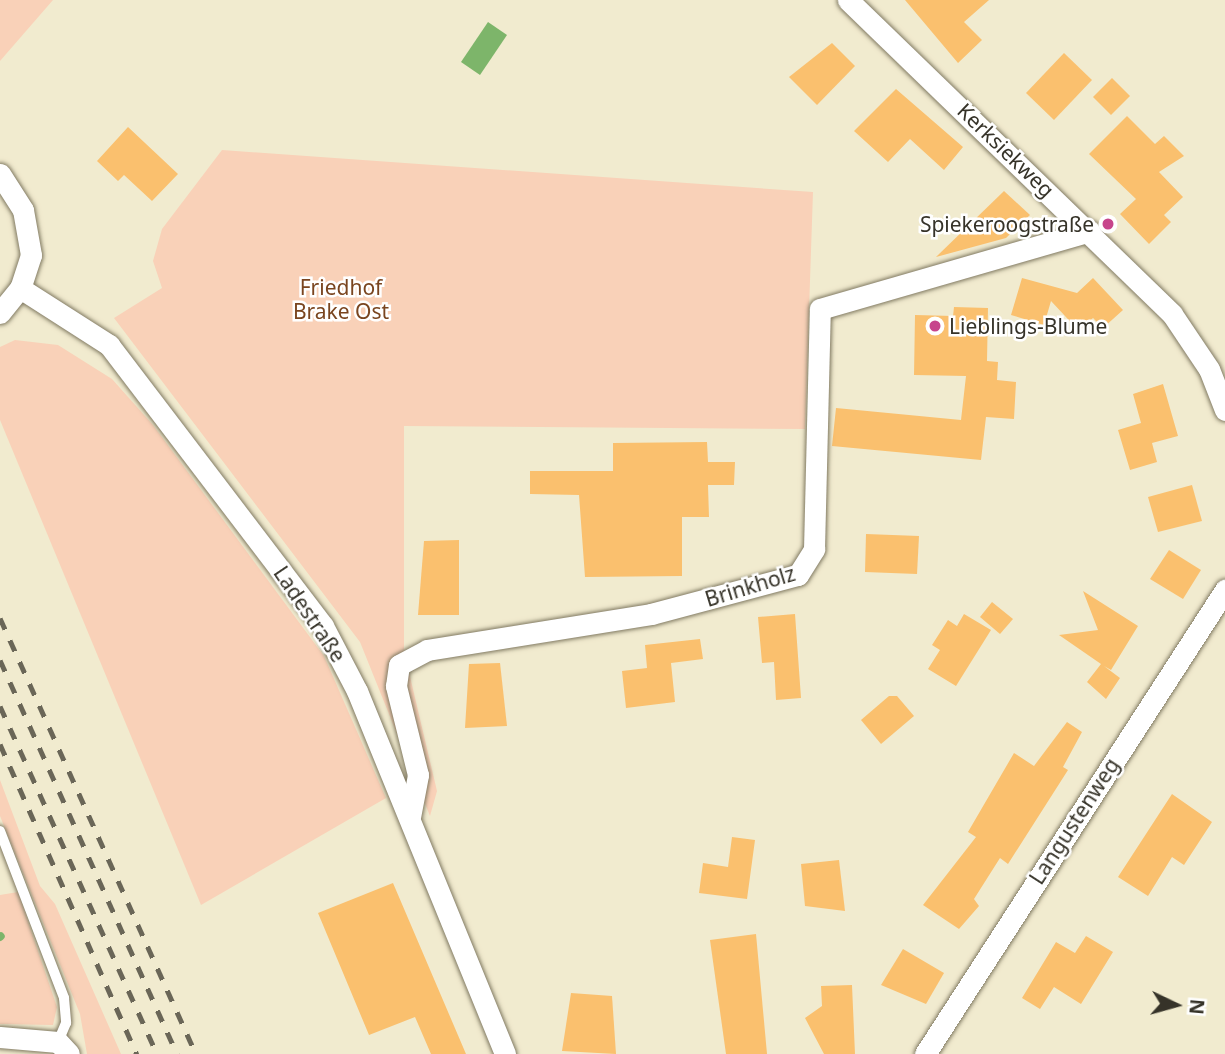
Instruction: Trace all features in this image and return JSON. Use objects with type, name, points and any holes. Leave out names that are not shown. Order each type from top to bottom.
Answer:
[{"type":"street","name":"Kerksiekweg","points":[[848,0],[1090,231],[1171,314],[1217,366],[1225,410]]},
{"type":"street","points":[[0,174],[30,233],[20,288],[0,313]]},
{"type":"street","name":"Brinkholz","points":[[410,817],[418,775],[396,686],[399,665],[427,650],[627,619],[798,575],[814,549],[820,309],[1090,231]]},
{"type":"street","name":"Ladestraße","points":[[20,288],[109,345],[323,625],[410,817],[505,1054]]},
{"type":"street","name":"Langustenweg","points":[[925,1054],[1225,590]]},
{"type":"street","points":[[0,1037],[64,1048]]},
{"type":"lane","points":[[0,831],[64,998],[64,1048]]},
{"type":"green space","points":[[0,0],[53,0],[0,61]]},
{"type":"green space","name":"Friedhof Brake Ost","points":[[222,150],[813,192],[805,429],[404,426],[404,651],[437,791],[430,816],[360,642],[114,318],[162,288],[153,261],[162,229]]},
{"type":"green space","points":[[15,340],[58,345],[112,379],[153,425],[324,656],[386,798],[201,905],[0,420],[0,347]]},
{"type":"green space","points":[[0,780],[40,886],[55,904],[121,1054],[87,1054],[80,1014],[0,816]]},
{"type":"green space","points":[[18,892],[57,1007],[53,1025],[0,1024],[0,895]]},
{"type":"shaded area","points":[[488,22],[507,35],[480,75],[461,62]]},
{"type":"building","points":[[905,0],[989,0],[964,22],[982,40],[958,63]]},
{"type":"building","points":[[832,43],[855,66],[817,105],[789,77]]},
{"type":"building","points":[[1064,53],[1092,80],[1054,120],[1026,93]]},
{"type":"building","points":[[1112,78],[1130,96],[1111,115],[1093,97]]},
{"type":"building","points":[[896,89],[963,147],[944,170],[910,139],[888,162],[854,131]]},
{"type":"building","points":[[1127,116],[1155,144],[1164,136],[1184,156],[1159,172],[1183,197],[1164,215],[1171,222],[1149,244],[1120,214],[1136,199],[1089,154]]},
{"type":"building","points":[[128,127],[178,174],[152,201],[124,175],[118,181],[97,161]]},
{"type":"building","points":[[1004,191],[1030,215],[1006,238],[936,257]]},
{"type":"building","points":[[1022,278],[1077,293],[1093,278],[1123,310],[1103,328],[1093,318],[1079,331],[1051,301],[1044,325],[1011,315]]},
{"type":"building","points":[[954,307],[988,308],[987,361],[998,362],[997,380],[1016,382],[1014,419],[986,417],[981,460],[832,446],[836,408],[961,420],[966,376],[914,375],[915,315],[953,316]]},
{"type":"building","points":[[1163,384],[1178,436],[1152,443],[1157,462],[1130,470],[1118,430],[1141,423],[1133,394]]},
{"type":"building","points":[[707,442],[708,462],[735,462],[734,485],[708,485],[709,517],[682,517],[682,576],[585,577],[579,495],[530,494],[530,471],[613,471],[613,443]]},
{"type":"building","points":[[1192,485],[1202,521],[1158,532],[1148,497]]},
{"type":"building","points":[[866,534],[919,536],[917,574],[865,572]]},
{"type":"building","points":[[459,540],[459,615],[418,615],[424,541]]},
{"type":"building","points":[[1169,550],[1201,570],[1183,599],[1150,579]]},
{"type":"building","points":[[1083,591],[1138,626],[1111,670],[1104,666],[1120,678],[1106,699],[1087,682],[1101,664],[1059,635],[1098,630]]},
{"type":"building","points":[[992,602],[1013,619],[1000,634],[980,617]]},
{"type":"building","points":[[795,614],[801,698],[776,700],[774,662],[762,663],[758,617]]},
{"type":"building","points":[[964,614],[991,630],[956,686],[928,669],[940,650],[932,645],[948,620],[957,626]]},
{"type":"building","points":[[700,639],[703,659],[671,663],[675,702],[626,708],[622,671],[647,668],[645,645]]},
{"type":"building","points":[[500,663],[507,726],[465,728],[469,664]]},
{"type":"building","points":[[889,696],[897,696],[914,716],[881,744],[861,720]]},
{"type":"building","points":[[1067,722],[1082,732],[1063,767],[1068,770],[1008,864],[1000,858],[974,899],[979,906],[959,929],[923,905],[976,837],[968,832],[1014,753],[1034,766]]},
{"type":"building","points":[[1172,794],[1212,822],[1184,865],[1172,857],[1148,896],[1118,877]]},
{"type":"building","points":[[732,837],[755,840],[747,899],[699,893],[703,863],[728,867]]},
{"type":"building","points":[[839,860],[845,911],[805,906],[801,864]]},
{"type":"building","points":[[393,883],[466,1054],[431,1054],[415,1017],[369,1035],[318,913]]},
{"type":"building","points":[[756,934],[767,1054],[726,1054],[710,940]]},
{"type":"building","points":[[1086,936],[1113,952],[1081,1004],[1054,987],[1040,1009],[1022,998],[1056,942],[1075,953]]},
{"type":"building","points":[[903,949],[944,973],[926,1004],[881,985]]},
{"type":"building","points":[[852,985],[855,1054],[824,1054],[805,1018],[822,1006],[821,986]]},
{"type":"building","points":[[571,993],[612,996],[616,1054],[562,1051]]},
{"type":"railway","points":[[0,618],[196,1054]]},
{"type":"railway","points":[[0,660],[177,1054]]},
{"type":"railway","points":[[0,706],[157,1054]]},
{"type":"railway","points":[[0,744],[137,1054]]},
{"type":"place","name":"Spiekeroogstraße","points":[[1108,224]]},
{"type":"place","name":"Lieblings-Blume","points":[[935,326]]}]
